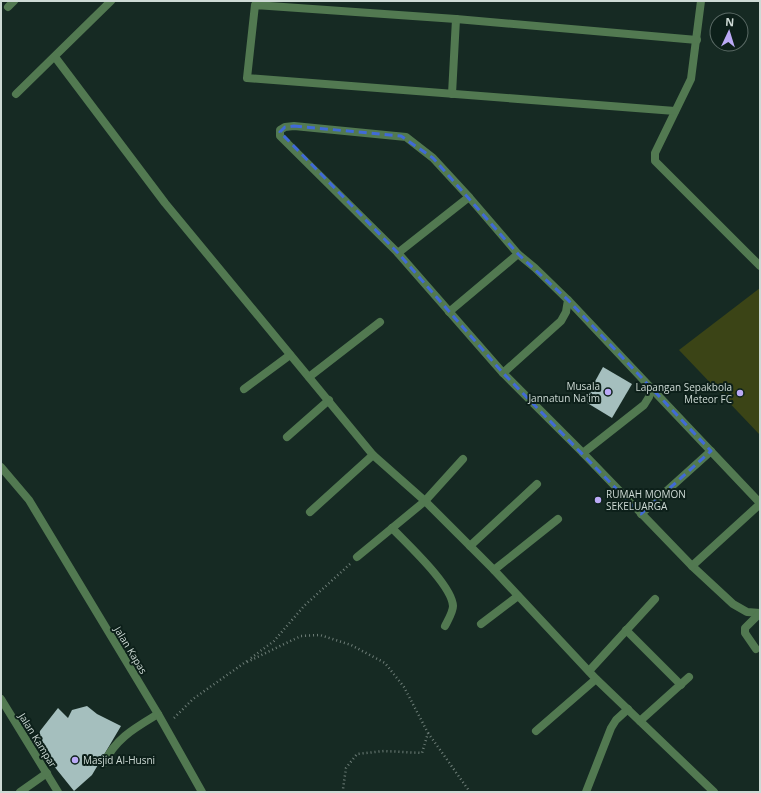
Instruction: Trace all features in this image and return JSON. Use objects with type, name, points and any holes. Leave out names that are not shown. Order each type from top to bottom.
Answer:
[{"type":"street","points":[[16,94],[111,1]]},
{"type":"street","points":[[701,1],[691,80],[656,153],[655,161],[760,266]]},
{"type":"street","points":[[675,111],[247,78],[255,5],[456,19],[697,40]]},
{"type":"street","points":[[452,94],[456,19]]},
{"type":"street","points":[[55,57],[165,203],[373,455],[425,501],[494,570],[596,679],[714,792]]},
{"type":"street","points":[[692,566],[760,503],[711,451],[568,300],[535,268],[518,254],[470,197],[433,158],[406,138],[294,126],[285,127],[280,130],[280,136],[398,253],[503,373],[692,566],[733,604],[747,612],[760,613]]},
{"type":"street","points":[[398,253],[470,197]]},
{"type":"street","points":[[449,312],[518,254]]},
{"type":"street","points":[[503,373],[561,321],[566,312],[568,300]]},
{"type":"street","points":[[308,377],[380,322]]},
{"type":"street","points":[[244,389],[290,355]]},
{"type":"street","points":[[583,453],[644,405],[649,397],[651,388]]},
{"type":"street","points":[[287,437],[329,400]]},
{"type":"street","points":[[641,514],[711,451]]},
{"type":"street","points":[[310,512],[373,455]]},
{"type":"street","points":[[357,557],[425,501],[463,459]]},
{"type":"street","name":"Jalan Kapas","points":[[1,467],[19,486],[41,520],[158,714],[202,792]]},
{"type":"street","points":[[470,546],[537,484]]},
{"type":"street","points":[[494,570],[558,519]]},
{"type":"street","points":[[392,528],[437,576],[452,599],[453,608],[445,626]]},
{"type":"street","points":[[481,624],[518,596]]},
{"type":"street","points":[[589,671],[655,599]]},
{"type":"street","points":[[756,649],[745,633],[745,628],[760,613]]},
{"type":"street","points":[[626,630],[681,685]]},
{"type":"street","points":[[640,721],[689,677]]},
{"type":"street","points":[[536,731],[596,679]]},
{"type":"street","name":"Jalan Kampar","points":[[1,699],[58,792]]},
{"type":"street","points":[[586,792],[611,728],[616,720],[628,710]]},
{"type":"street","points":[[104,763],[109,752],[125,735],[158,714]]},
{"type":"street","points":[[20,792],[47,773]]},
{"type":"path","points":[[165,727],[193,699],[247,662],[274,641],[304,606],[357,557]]},
{"type":"path","points":[[247,662],[301,636],[320,635],[351,645],[386,663],[404,687],[428,732],[470,792]]},
{"type":"path","points":[[343,789],[346,768],[357,754],[384,751],[422,753],[428,732]]},
{"type":"highlighted area","points":[[294,126],[401,136],[433,158],[518,254],[568,300],[711,451],[641,514],[503,373],[398,253],[280,132],[285,127]]},
{"type":"green space","name":"Lapangan Sepakbola Meteor FC","points":[[760,288],[760,435],[679,350]]},
{"type":"building","name":"Musala Jannatun Na'im","points":[[603,367],[632,384],[612,418],[584,401]]},
{"type":"building","name":"Masjid Al-Husni","points":[[87,706],[97,714],[121,726],[92,775],[74,791],[37,745],[40,731],[58,708],[68,718],[72,710]]},
{"type":"place","name":"Musala Jannatun Na'im","points":[[608,392]]},
{"type":"place","name":"Lapangan Sepakbola Meteor FC","points":[[740,393]]},
{"type":"place","name":"RUMAH MOMON SEKELUARGA","points":[[598,500]]},
{"type":"place","name":"Masjid Al-Husni","points":[[75,760]]}]
